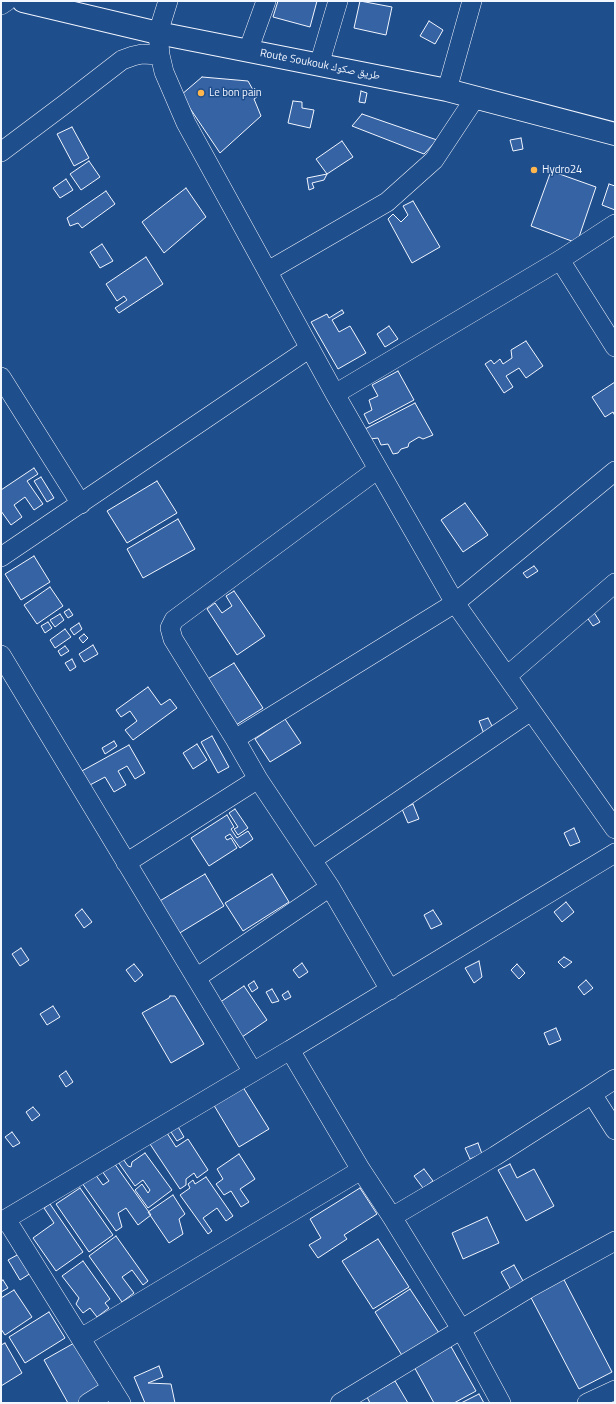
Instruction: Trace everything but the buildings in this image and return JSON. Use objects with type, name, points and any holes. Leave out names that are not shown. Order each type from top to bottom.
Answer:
[{"type":"street","points":[[1,5],[8,1]]},
{"type":"street","name":"Route Soukouk طريق صكوك","points":[[23,1],[51,4],[158,33],[447,90],[615,134]]},
{"type":"street","points":[[168,1],[158,33],[160,55],[164,72],[186,123],[335,394],[455,603],[615,829]]},
{"type":"street","points":[[248,51],[266,1]]},
{"type":"street","points":[[319,65],[338,1]]},
{"type":"street","points":[[447,90],[472,1]]},
{"type":"street","points":[[1,152],[122,60],[142,54],[160,55]]},
{"type":"street","points":[[268,272],[387,202],[434,160],[475,98]]},
{"type":"street","points":[[335,394],[560,260],[615,224]]},
{"type":"street","points":[[560,260],[615,347]]},
{"type":"street","points":[[1,557],[310,348]]},
{"type":"street","points":[[1,377],[80,504]]},
{"type":"street","points":[[378,469],[174,620],[170,628],[173,639],[258,779],[330,887],[390,990]]},
{"type":"street","points":[[235,739],[455,603],[615,471]]},
{"type":"street","points":[[507,676],[615,583]]},
{"type":"street","points":[[1,655],[253,1072]]},
{"type":"street","points":[[312,860],[531,711]]},
{"type":"street","points":[[126,863],[258,779]]},
{"type":"street","points":[[88,1403],[116,1395],[81,1338],[3,1220],[290,1050],[615,853]]},
{"type":"street","points":[[196,978],[330,887]]},
{"type":"street","points":[[290,1050],[361,1170],[392,1217],[461,1329],[501,1403]]},
{"type":"street","points":[[392,1217],[495,1156],[615,1079]]},
{"type":"street","points":[[592,1094],[615,1130]]},
{"type":"street","points":[[81,1338],[361,1170]]},
{"type":"street","points":[[340,1403],[531,1287],[615,1241]]},
{"type":"street","points":[[587,1403],[615,1390]]},
{"type":"place","name":"Le bon pain","points":[[201,93]]},
{"type":"place","name":"Hydro24","points":[[534,170]]}]
